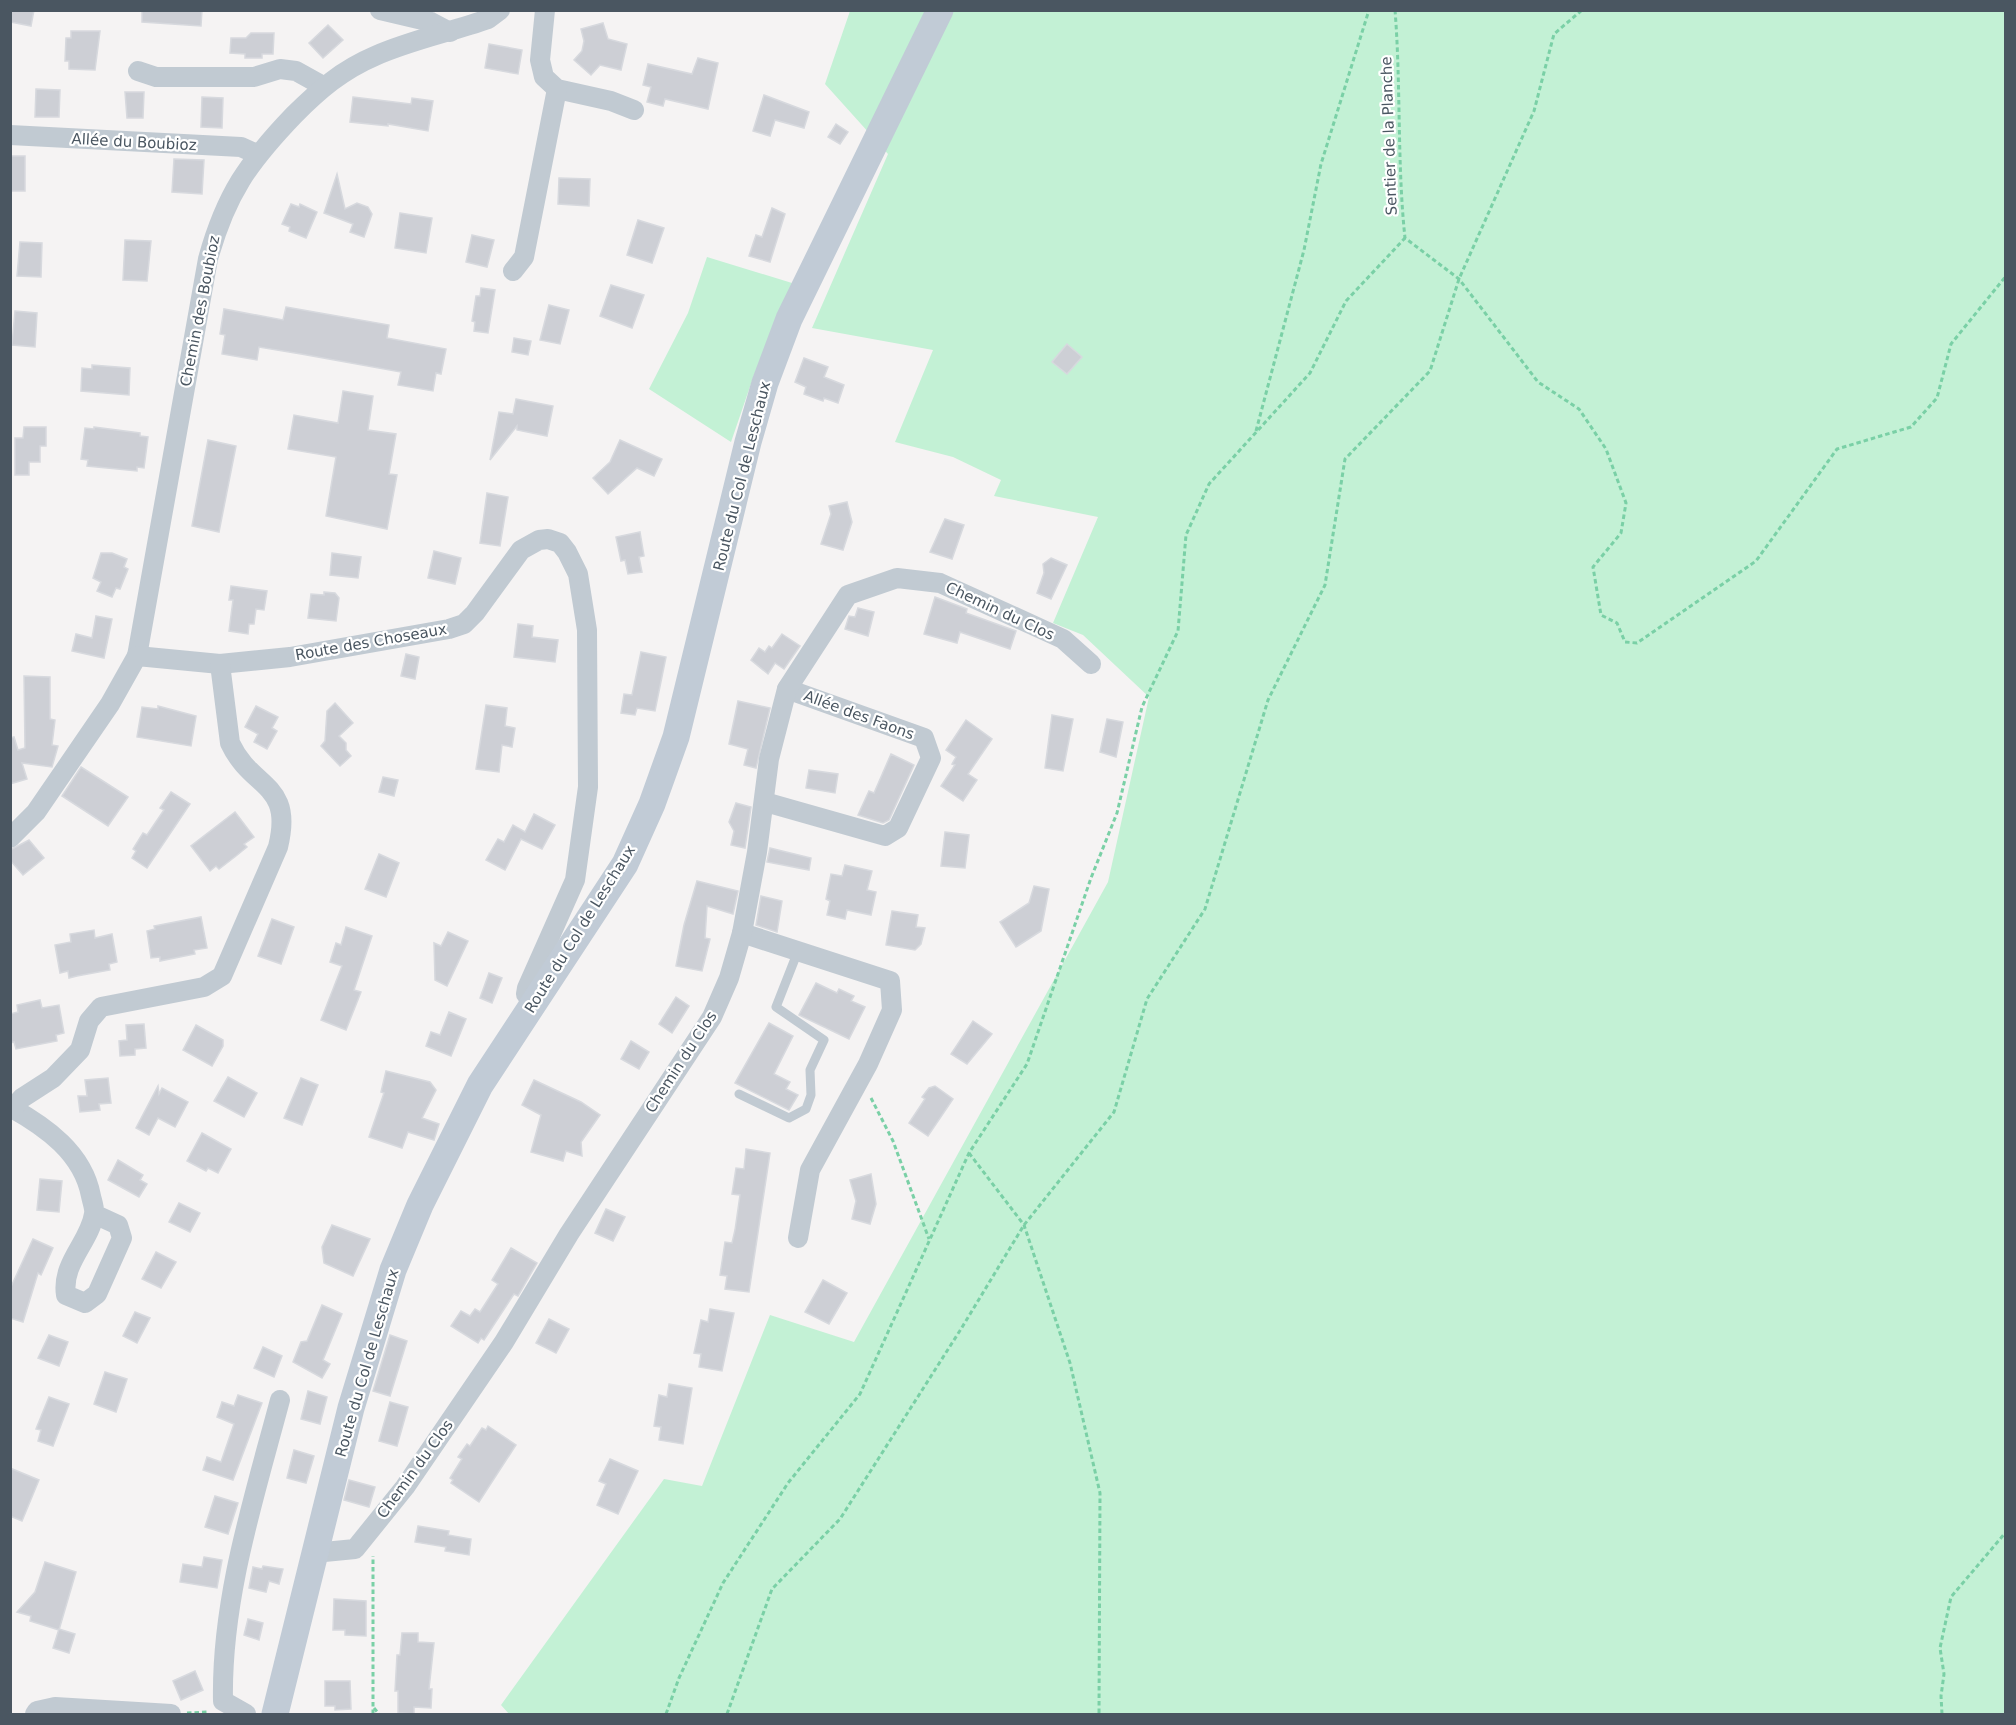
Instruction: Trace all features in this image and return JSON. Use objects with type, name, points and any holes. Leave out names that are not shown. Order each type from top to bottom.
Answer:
[{"type":"main road","name":"Route du Col de Leschaux","points":[[275,1714],[314,1553],[375,1324],[408,1231],[480,1085],[625,864],[652,804],[676,737],[711,604],[748,442],[775,354],[789,319],[940,10]]},
{"type":"street","points":[[380,10],[431,22],[450,32]]},
{"type":"street","name":"Chemin des Boubioz","points":[[137,656],[208,259],[216,228],[229,198],[257,154],[323,86],[348,69],[376,55],[489,19],[500,10]]},
{"type":"street","points":[[545,10],[540,60],[544,77],[556,89],[611,101],[634,110]]},
{"type":"street","points":[[138,71],[156,77],[254,77],[280,69],[296,71],[323,86]]},
{"type":"street","points":[[513,271],[524,257],[556,89]]},
{"type":"street","name":"Allée du Boubioz","points":[[10,135],[241,147],[257,154]]},
{"type":"street","name":"Route des Choseaux","points":[[137,656],[220,664],[290,657],[449,629],[464,624],[475,613],[521,550],[539,540],[548,539],[560,543],[578,574],[587,630],[588,787],[575,880],[527,988],[526,994],[534,1004]]},
{"type":"street","name":"Chemin du Clos","points":[[314,1553],[355,1549],[405,1487],[504,1342],[569,1234],[712,1017],[729,978],[742,933],[765,802],[769,759],[787,689],[848,595],[897,578],[940,583],[1062,639],[1091,664]]},
{"type":"street","points":[[10,838],[36,812],[110,704],[137,656]]},
{"type":"street","points":[[94,1214],[89,1183],[74,1156],[54,1136],[12,1107],[53,1078],[80,1050],[89,1022],[101,1007],[204,987],[222,976],[232,957],[278,847],[283,827],[282,807],[235,754],[230,743],[220,664]]},
{"type":"street","name":"Allée des Faons","points":[[765,802],[885,836],[898,828],[931,758],[924,738],[787,689]]},
{"type":"street","points":[[742,933],[890,981],[892,1010],[868,1064],[810,1170],[798,1238]]},
{"type":"street","points":[[246,1714],[223,1701],[223,1675],[239,1555],[280,1400]]},
{"type":"street","points":[[35,1714],[38,1711],[55,1707],[171,1714]]},
{"type":"lane","points":[[739,1094],[789,1118],[806,1109],[811,1095],[810,1070],[824,1040],[776,1007],[798,951]]},
{"type":"path","points":[[1255,433],[1304,250],[1321,164],[1369,10]]},
{"type":"path","name":"Sentier de la Planche","points":[[1395,10],[1400,66],[1401,202],[1405,238]]},
{"type":"path","points":[[728,1714],[772,1589],[840,1519],[962,1329],[1024,1225],[1114,1112],[1147,999],[1205,909],[1268,700],[1325,585],[1345,459],[1430,372],[1459,279],[1534,111],[1554,34],[1582,10]]},
{"type":"path","points":[[666,1714],[679,1678],[723,1582],[788,1483],[860,1394],[969,1153],[1026,1064],[1091,878],[1117,813],[1142,707],[1178,630],[1186,535],[1209,484],[1310,373],[1346,301],[1405,238],[1459,279],[1538,382],[1579,409],[1606,449],[1626,503],[1621,533],[1593,567],[1601,615],[1617,623],[1625,642],[1637,643],[1756,561],[1837,449],[1911,427],[1937,398],[1951,345],[2006,276]]},
{"type":"path","points":[[868,1064],[869,1094],[893,1142],[913,1202],[929,1240]]},
{"type":"path","points":[[969,1153],[1024,1225],[1070,1362],[1100,1493],[1099,1714]]},
{"type":"path","points":[[373,1527],[373,1714]]},
{"type":"path","points":[[1942,1714],[1941,1696],[1944,1674],[1940,1648],[1951,1597],[2006,1532]]},
{"type":"path","points":[[171,1714],[218,1711],[223,1701]]},
{"type":"path","points":[[373,1707],[379,1714]]},
{"type":"green space","points":[[850,11],[2005,11],[2005,1714],[509,1714],[501,1705],[664,1479],[702,1486],[770,1315],[854,1342],[1108,882],[1149,697],[1083,635],[1053,623],[1098,517],[994,496],[1001,480],[953,457],[895,442],[933,350],[812,328],[888,154],[825,84]]},
{"type":"green space","points":[[707,257],[792,283],[754,375],[731,442],[649,389],[688,313]]},
{"type":"building","points":[[10,10],[34,10],[31,26],[10,22]]},
{"type":"building","points":[[142,10],[202,10],[201,26],[142,22]]},
{"type":"building","points":[[603,23],[608,39],[627,44],[621,70],[600,65],[591,75],[574,60],[582,51],[584,41],[581,29]]},
{"type":"building","points":[[328,25],[343,40],[323,58],[309,43]]},
{"type":"building","points":[[71,31],[100,31],[95,70],[69,69],[69,61],[65,61],[66,38],[71,38]]},
{"type":"building","points":[[251,33],[274,33],[273,54],[262,54],[262,58],[245,58],[245,54],[230,53],[231,38],[246,38]]},
{"type":"building","points":[[489,44],[522,50],[518,74],[485,68]]},
{"type":"building","points":[[698,58],[718,63],[708,109],[665,99],[663,106],[647,102],[651,87],[643,85],[648,64],[692,74]]},
{"type":"building","points":[[36,89],[60,90],[59,117],[35,117]]},
{"type":"building","points":[[125,92],[144,92],[143,118],[127,118]]},
{"type":"building","points":[[764,95],[809,112],[804,128],[775,120],[770,136],[753,131]]},
{"type":"building","points":[[202,97],[223,98],[222,128],[201,127]]},
{"type":"building","points":[[353,97],[411,104],[412,98],[433,101],[428,131],[388,124],[388,126],[350,122]]},
{"type":"building","points":[[836,124],[848,132],[840,144],[828,137]]},
{"type":"building","points":[[10,156],[25,156],[25,191],[10,191]]},
{"type":"building","points":[[174,159],[204,160],[202,194],[172,192]]},
{"type":"building","points":[[337,174],[345,209],[357,203],[368,207],[372,214],[364,237],[350,232],[353,224],[324,213]]},
{"type":"building","points":[[559,178],[590,179],[589,206],[558,204]]},
{"type":"building","points":[[291,204],[299,207],[300,204],[317,212],[306,238],[289,231],[290,227],[282,224]]},
{"type":"building","points":[[772,208],[785,214],[770,262],[749,256],[756,235],[762,237]]},
{"type":"building","points":[[400,213],[432,218],[426,253],[395,248]]},
{"type":"building","points":[[638,220],[664,228],[652,263],[627,255]]},
{"type":"building","points":[[472,235],[494,240],[487,267],[466,262]]},
{"type":"building","points":[[125,240],[151,241],[147,281],[123,280]]},
{"type":"building","points":[[20,242],[42,243],[41,277],[17,276]]},
{"type":"building","points":[[611,285],[644,295],[632,328],[600,316]]},
{"type":"building","points":[[481,288],[495,290],[488,333],[474,331],[475,322],[472,321],[476,296],[480,296]]},
{"type":"building","points":[[549,305],[569,310],[560,344],[540,340]]},
{"type":"building","points":[[286,307],[389,325],[387,338],[446,349],[441,374],[436,373],[433,391],[398,385],[401,372],[301,354],[259,347],[257,360],[222,354],[225,335],[220,334],[224,309],[283,320]]},
{"type":"building","points":[[15,311],[37,313],[35,347],[12,345]]},
{"type":"building","points":[[514,338],[531,341],[528,355],[512,352]]},
{"type":"building","points":[[1067,344],[1082,357],[1067,374],[1052,362]]},
{"type":"building","points":[[804,358],[828,367],[824,377],[844,385],[838,403],[824,398],[823,401],[804,394],[806,387],[795,382]]},
{"type":"building","points":[[92,365],[130,368],[129,395],[81,391],[82,368],[92,369]]},
{"type":"building","points":[[343,391],[373,396],[368,430],[396,434],[389,474],[397,475],[387,529],[326,516],[336,457],[288,449],[294,415],[338,423]]},
{"type":"building","points":[[516,399],[553,406],[547,436],[517,430],[517,426],[490,460],[499,412],[513,414]]},
{"type":"building","points":[[24,427],[46,427],[46,446],[40,446],[40,462],[29,462],[29,475],[15,475],[15,438],[23,438]]},
{"type":"building","points":[[94,427],[140,433],[140,436],[148,437],[144,468],[137,467],[137,471],[87,466],[88,460],[81,459],[85,428],[94,429]]},
{"type":"building","points":[[208,440],[236,446],[219,532],[192,526]]},
{"type":"building","points":[[620,440],[662,459],[654,476],[637,468],[608,494],[593,478],[610,462]]},
{"type":"building","points":[[487,493],[508,497],[500,546],[480,543]]},
{"type":"building","points":[[847,502],[852,522],[843,550],[821,544],[831,514],[829,506]]},
{"type":"building","points":[[945,519],[964,525],[952,559],[930,552]]},
{"type":"building","points":[[640,532],[644,556],[639,557],[642,572],[628,574],[625,560],[621,561],[616,537]]},
{"type":"building","points":[[434,551],[461,558],[455,584],[428,578]]},
{"type":"building","points":[[101,553],[112,553],[127,559],[124,567],[128,569],[120,589],[116,588],[112,597],[97,591],[101,582],[93,578]]},
{"type":"building","points":[[332,553],[361,557],[358,578],[330,575]]},
{"type":"building","points":[[1051,558],[1067,565],[1051,599],[1037,593],[1044,573],[1043,564]]},
{"type":"building","points":[[231,586],[267,591],[264,610],[256,609],[254,624],[249,624],[248,634],[229,631],[233,600],[229,600]]},
{"type":"building","points":[[324,592],[335,593],[339,598],[336,621],[308,618],[311,594],[324,595]]},
{"type":"building","points":[[935,597],[967,609],[966,613],[1016,631],[1010,649],[960,632],[957,643],[924,634]]},
{"type":"building","points":[[858,608],[874,612],[868,636],[845,629],[849,616],[855,617]]},
{"type":"building","points":[[96,616],[112,619],[104,658],[72,651],[76,634],[92,638]]},
{"type":"building","points":[[518,624],[533,626],[532,637],[558,640],[555,662],[514,657]]},
{"type":"building","points":[[782,634],[800,646],[784,669],[775,663],[768,674],[751,660],[759,648],[765,652],[769,646],[772,648]]},
{"type":"building","points":[[641,652],[666,657],[655,711],[637,708],[635,715],[621,713],[624,694],[632,695]]},
{"type":"building","points":[[406,654],[419,657],[415,679],[401,676]]},
{"type":"building","points":[[24,676],[50,677],[50,719],[55,720],[52,745],[58,746],[52,767],[22,763],[27,779],[10,784],[10,738],[14,737],[18,750],[25,748]]},
{"type":"building","points":[[738,701],[770,708],[756,768],[744,765],[748,749],[729,744]]},
{"type":"building","points":[[335,703],[353,723],[339,736],[346,743],[346,750],[351,756],[340,766],[321,746],[325,741],[327,711]]},
{"type":"building","points":[[486,705],[507,708],[505,726],[515,728],[512,747],[502,745],[499,772],[476,769]]},
{"type":"building","points":[[158,706],[196,716],[191,746],[137,737],[142,707],[158,709]]},
{"type":"building","points":[[256,706],[278,717],[272,728],[277,731],[267,749],[254,742],[258,734],[245,727]]},
{"type":"building","points":[[1052,715],[1073,719],[1063,771],[1045,768]]},
{"type":"building","points":[[1107,719],[1123,722],[1116,757],[1100,752]]},
{"type":"building","points":[[966,720],[992,739],[968,774],[977,780],[963,801],[941,786],[955,765],[952,764],[956,757],[946,750]]},
{"type":"building","points":[[891,754],[914,765],[889,820],[883,823],[858,815],[869,791],[874,793]]},
{"type":"building","points":[[81,767],[128,797],[108,826],[62,796]]},
{"type":"building","points":[[809,770],[838,774],[835,793],[806,788]]},
{"type":"building","points":[[383,777],[398,780],[394,796],[379,792]]},
{"type":"building","points":[[171,792],[190,804],[147,868],[132,858],[136,851],[133,849],[143,833],[147,835],[164,810],[160,808]]},
{"type":"building","points":[[736,803],[751,807],[745,848],[731,845],[734,831],[729,822]]},
{"type":"building","points":[[235,812],[254,837],[244,844],[247,847],[236,856],[219,869],[216,866],[210,871],[191,846]]},
{"type":"building","points":[[534,814],[555,825],[542,849],[521,839],[505,870],[486,860],[498,839],[504,842],[513,825],[525,832]]},
{"type":"building","points":[[945,832],[969,835],[965,868],[941,866]]},
{"type":"building","points":[[29,840],[44,858],[23,875],[10,860],[10,850]]},
{"type":"building","points":[[770,848],[811,858],[809,870],[767,862]]},
{"type":"building","points":[[379,854],[399,863],[386,897],[365,889]]},
{"type":"building","points":[[845,865],[872,871],[867,890],[876,892],[871,915],[847,910],[845,919],[827,915],[830,901],[826,899],[831,874],[842,876]]},
{"type":"building","points":[[697,881],[738,891],[733,914],[707,906],[705,938],[710,939],[702,971],[676,966],[684,925]]},
{"type":"building","points":[[1034,886],[1049,889],[1041,931],[1016,947],[1000,922],[1029,903]]},
{"type":"building","points":[[761,896],[782,901],[777,932],[756,925]]},
{"type":"building","points":[[892,911],[918,915],[916,927],[925,928],[921,944],[915,950],[886,945]]},
{"type":"building","points":[[201,917],[207,948],[194,950],[195,954],[160,961],[160,957],[151,958],[147,931],[155,929],[154,926]]},
{"type":"building","points":[[272,919],[294,927],[281,964],[258,956]]},
{"type":"building","points":[[346,927],[372,936],[354,990],[361,992],[346,1030],[321,1020],[342,966],[330,962],[336,943],[341,945]]},
{"type":"building","points":[[94,930],[95,938],[112,934],[117,962],[109,964],[110,970],[69,978],[68,971],[60,973],[55,945],[71,942],[70,934]]},
{"type":"building","points":[[448,932],[468,941],[447,986],[435,980],[434,943],[441,946]]},
{"type":"building","points":[[489,973],[502,978],[492,1003],[480,998]]},
{"type":"building","points":[[816,983],[837,993],[839,989],[854,996],[851,1001],[865,1007],[849,1039],[799,1015]]},
{"type":"building","points":[[676,997],[689,1006],[672,1033],[659,1024]]},
{"type":"building","points":[[40,1000],[42,1008],[59,1005],[64,1033],[56,1035],[57,1041],[16,1049],[14,1042],[10,1043],[10,1014],[18,1012],[17,1005]]},
{"type":"building","points":[[449,1012],[466,1019],[451,1056],[426,1046],[431,1032],[440,1035]]},
{"type":"building","points":[[973,1021],[992,1034],[967,1064],[951,1054]]},
{"type":"building","points":[[769,1023],[793,1036],[774,1074],[790,1082],[786,1089],[798,1095],[789,1110],[735,1083]]},
{"type":"building","points":[[144,1024],[146,1048],[135,1049],[135,1055],[120,1056],[119,1041],[127,1040],[126,1025]]},
{"type":"building","points":[[196,1025],[223,1040],[223,1046],[212,1066],[183,1050]]},
{"type":"building","points":[[631,1041],[649,1052],[639,1069],[621,1059]]},
{"type":"building","points":[[386,1071],[430,1082],[436,1090],[422,1118],[439,1124],[434,1140],[408,1132],[402,1148],[369,1137],[384,1093],[381,1092]]},
{"type":"building","points":[[228,1077],[257,1093],[244,1117],[214,1101]]},
{"type":"building","points":[[108,1078],[111,1103],[99,1104],[100,1110],[80,1112],[78,1096],[87,1096],[85,1080]]},
{"type":"building","points":[[301,1078],[318,1085],[302,1125],[284,1118]]},
{"type":"building","points":[[534,1080],[581,1102],[600,1115],[581,1142],[582,1156],[566,1151],[563,1161],[531,1152],[541,1115],[522,1105]]},
{"type":"building","points":[[158,1086],[159,1094],[162,1088],[188,1102],[175,1127],[158,1118],[149,1135],[136,1128]]},
{"type":"building","points":[[935,1086],[953,1099],[928,1136],[909,1123],[925,1099],[922,1097],[929,1088]]},
{"type":"building","points":[[202,1133],[231,1149],[218,1173],[208,1168],[206,1171],[187,1161]]},
{"type":"building","points":[[746,1149],[770,1153],[749,1292],[725,1289],[727,1276],[720,1275],[725,1242],[732,1243],[735,1230],[740,1195],[732,1194],[736,1168],[744,1169]]},
{"type":"building","points":[[118,1160],[143,1175],[140,1180],[147,1184],[139,1197],[108,1180]]},
{"type":"building","points":[[871,1174],[876,1204],[870,1224],[852,1219],[856,1201],[850,1180]]},
{"type":"building","points":[[40,1179],[62,1181],[59,1212],[37,1210]]},
{"type":"building","points":[[179,1203],[200,1213],[190,1232],[169,1222]]},
{"type":"building","points":[[606,1209],[625,1217],[613,1241],[595,1233]]},
{"type":"building","points":[[332,1225],[370,1239],[353,1276],[324,1263],[322,1247]]},
{"type":"building","points":[[33,1239],[53,1248],[41,1275],[38,1273],[23,1322],[10,1318],[10,1289]]},
{"type":"building","points":[[511,1248],[537,1263],[518,1296],[514,1294],[484,1340],[481,1338],[478,1343],[451,1326],[461,1311],[470,1316],[475,1309],[480,1312],[498,1284],[492,1280]]},
{"type":"building","points":[[156,1252],[176,1262],[161,1288],[142,1279]]},
{"type":"building","points":[[823,1280],[847,1293],[829,1324],[805,1312]]},
{"type":"building","points":[[322,1305],[342,1314],[323,1360],[330,1364],[322,1378],[293,1362],[301,1342],[307,1341]]},
{"type":"building","points":[[710,1309],[734,1313],[722,1371],[699,1367],[701,1354],[694,1353],[701,1320],[708,1322]]},
{"type":"building","points":[[135,1312],[150,1318],[137,1343],[123,1336]]},
{"type":"building","points":[[549,1319],[569,1329],[556,1353],[536,1343]]},
{"type":"building","points":[[49,1335],[68,1342],[59,1366],[38,1358]]},
{"type":"building","points":[[390,1335],[407,1341],[390,1396],[373,1391]]},
{"type":"building","points":[[263,1347],[282,1356],[274,1377],[254,1368]]},
{"type":"building","points":[[105,1372],[127,1379],[116,1412],[94,1404]]},
{"type":"building","points":[[669,1384],[692,1388],[683,1444],[659,1440],[661,1427],[654,1426],[659,1395],[667,1397]]},
{"type":"building","points":[[308,1391],[327,1397],[320,1424],[301,1419]]},
{"type":"building","points":[[238,1395],[262,1403],[233,1480],[203,1470],[207,1457],[221,1462],[234,1424],[217,1417],[222,1402],[234,1406]]},
{"type":"building","points":[[49,1397],[69,1404],[53,1446],[38,1441],[41,1430],[36,1429]]},
{"type":"building","points":[[390,1402],[408,1407],[397,1446],[379,1441]]},
{"type":"building","points":[[488,1426],[516,1445],[479,1502],[451,1483],[453,1480],[450,1478],[462,1459],[458,1457],[467,1444],[470,1446],[482,1428],[486,1430]]},
{"type":"building","points":[[294,1450],[314,1456],[306,1483],[287,1478]]},
{"type":"building","points":[[610,1459],[638,1471],[618,1514],[597,1505],[606,1484],[599,1481]]},
{"type":"building","points":[[10,1468],[39,1480],[22,1521],[10,1516]]},
{"type":"building","points":[[349,1480],[375,1487],[369,1507],[344,1500]]},
{"type":"building","points":[[215,1496],[238,1503],[228,1534],[205,1527]]},
{"type":"building","points":[[418,1526],[449,1531],[448,1535],[471,1539],[469,1555],[445,1551],[446,1547],[415,1542]]},
{"type":"building","points":[[204,1557],[222,1560],[217,1588],[180,1582],[183,1564],[202,1567]]},
{"type":"building","points":[[45,1562],[76,1572],[59,1630],[30,1621],[31,1616],[17,1612],[35,1592]]},
{"type":"building","points":[[263,1566],[283,1569],[279,1584],[269,1581],[266,1592],[249,1588],[253,1567],[262,1569]]},
{"type":"building","points":[[334,1599],[366,1601],[366,1636],[345,1635],[345,1630],[333,1630]]},
{"type":"building","points":[[248,1619],[263,1623],[259,1640],[244,1635]]},
{"type":"building","points":[[59,1629],[75,1634],[69,1653],[53,1648]]},
{"type":"building","points":[[402,1633],[418,1633],[418,1642],[434,1643],[429,1689],[432,1689],[431,1708],[414,1707],[414,1714],[398,1713],[398,1691],[395,1691],[397,1655],[400,1655]]},
{"type":"building","points":[[195,1671],[203,1690],[181,1700],[173,1681]]},
{"type":"building","points":[[325,1681],[350,1681],[351,1709],[335,1710],[335,1706],[325,1706]]}]
